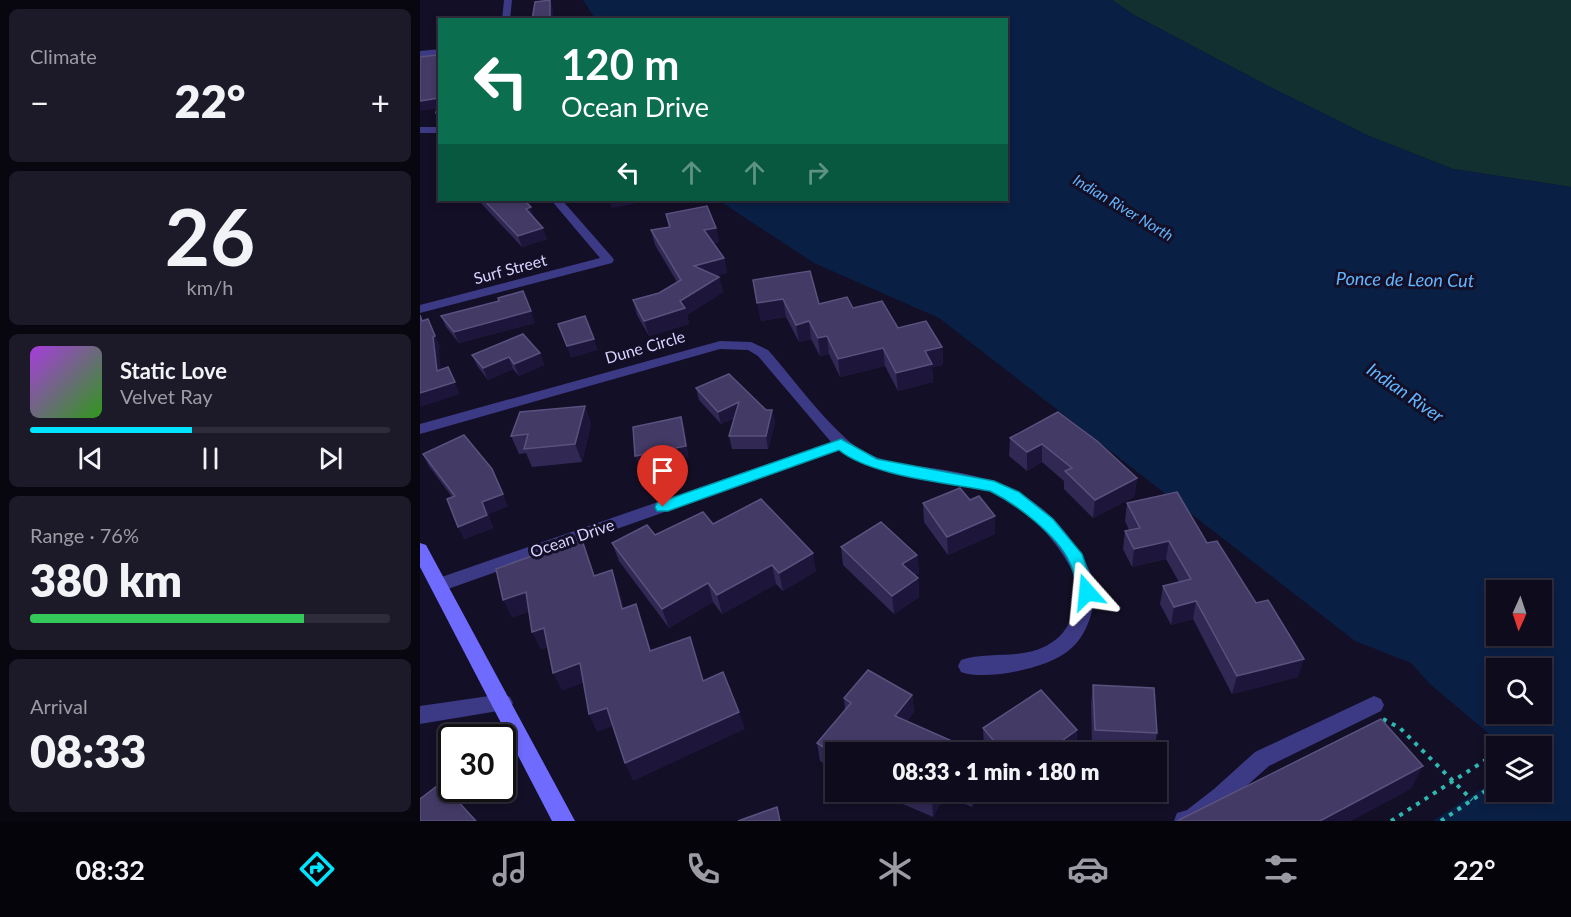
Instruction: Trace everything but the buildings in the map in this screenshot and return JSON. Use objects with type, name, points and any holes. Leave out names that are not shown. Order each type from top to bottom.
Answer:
[{"type":"street","points":[[506,18],[508,0]]},
{"type":"street","points":[[420,54],[438,52]]},
{"type":"street","points":[[420,130],[438,130]]},
{"type":"street","name":"Surf Street","points":[[420,309],[608,260],[557,201]]},
{"type":"street","name":"Dune Circle","points":[[420,429],[720,345],[750,346],[763,353],[841,444],[853,454],[873,464],[994,486],[1014,496],[1047,524],[1076,558],[1087,592],[1081,622],[1067,643],[1044,657],[1009,665],[968,666]]},
{"type":"street","name":"Ocean Drive","points":[[439,585],[841,444]]},
{"type":"street","points":[[420,550],[564,821]]},
{"type":"street","points":[[420,716],[503,703]]},
{"type":"street","points":[[1185,821],[1194,818],[1222,796],[1263,759],[1367,709]]},
{"type":"path","points":[[1367,709],[1400,728],[1472,800]]},
{"type":"path","points":[[1392,821],[1486,760]]},
{"type":"path","points":[[1441,821],[1486,790]]},
{"type":"green space","points":[[1112,0],[1571,0],[1571,187],[1453,169],[1369,136],[1270,87],[1134,15]]},
{"type":"water","points":[[583,0],[1112,0],[1134,15],[1270,87],[1369,136],[1453,169],[1571,187],[1571,821],[1433,821],[1486,786],[1486,802],[1552,802],[1552,736],[1492,736],[1430,684],[1411,663],[1355,641],[939,318],[814,263],[720,201],[1008,201],[1008,18],[595,18]]},
{"type":"route","points":[[663,507],[841,444],[853,454],[873,464],[994,486],[1014,496],[1047,524],[1076,558],[1087,592]]},
{"type":"water label","name":"Indian River North","points":[[1123,208]]},
{"type":"water label","name":"Ponce de Leon Cut","points":[[1405,280]]},
{"type":"water label","name":"Indian River","points":[[1405,393]]}]
